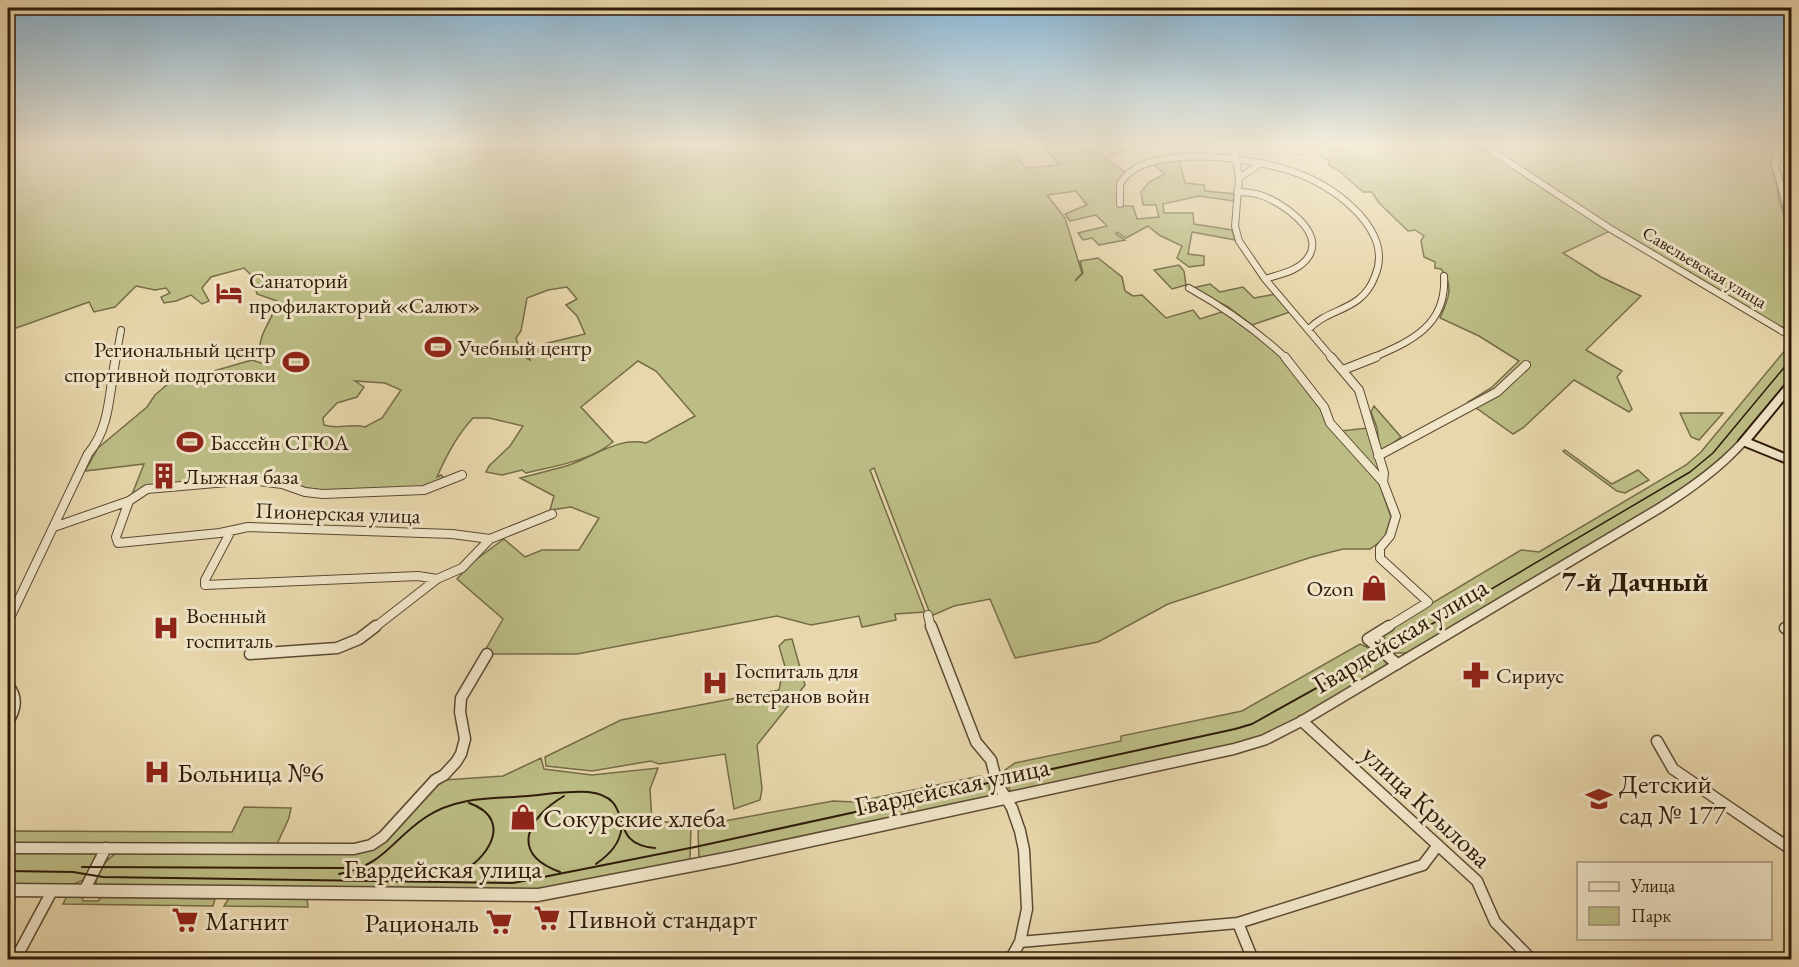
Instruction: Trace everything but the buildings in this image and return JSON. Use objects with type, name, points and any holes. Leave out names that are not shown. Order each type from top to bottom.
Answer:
[{"type":"main road","name":"Гвардейская улица","points":[[1744,441],[1791,383]]},
{"type":"main road","points":[[1744,441],[1791,461]]},
{"type":"street","points":[[1119,189],[1120,204]]},
{"type":"street","points":[[1309,329],[1314,322],[1349,307],[1367,290],[1377,273],[1379,242],[1361,214],[1330,189]]},
{"type":"street","name":"Савельевская улица","points":[[1550,189],[1609,228],[1790,333]]},
{"type":"street","points":[[1780,189],[1791,225]]},
{"type":"street","points":[[1265,279],[1288,272],[1307,259],[1313,248],[1312,237],[1300,220],[1282,206],[1262,195],[1238,192],[1235,232],[1246,255],[1265,279],[1359,390],[1384,473],[1383,482]]},
{"type":"street","points":[[1343,370],[1397,345],[1427,326],[1438,315],[1443,302],[1444,276]]},
{"type":"street","points":[[1189,288],[1226,309],[1253,328],[1294,366],[1324,407],[1330,423],[1383,482],[1396,516],[1390,536],[1380,548],[1380,558],[1428,602],[1368,639],[1397,664]]},
{"type":"street","points":[[8,622],[88,454],[95,446],[102,431],[112,398],[110,387],[121,330]]},
{"type":"street","points":[[1378,456],[1497,392],[1526,365]]},
{"type":"street","name":"Гвардейская улица","points":[[8,890],[529,896],[694,865],[1006,800],[1234,749],[1263,740],[1302,721],[1682,495],[1724,464],[1744,441]]},
{"type":"street","points":[[54,527],[129,501],[147,489],[250,480],[282,484],[304,492],[324,494],[424,490],[462,475]]},
{"type":"street","name":"Пионерская улица","points":[[129,501],[116,537],[118,543],[231,531],[248,527],[453,534],[490,539],[552,514]]},
{"type":"street","points":[[231,531],[205,580],[205,585],[418,576],[437,579]]},
{"type":"street","points":[[250,654],[338,648],[359,639],[437,579],[462,568],[490,539]]},
{"type":"street","points":[[928,615],[976,742],[991,760],[997,783],[1016,817],[1024,850],[1027,909],[1020,942],[1010,960]]},
{"type":"street","points":[[8,848],[354,849],[371,845],[383,837],[435,780],[444,776],[464,752],[466,744],[459,704],[487,654]]},
{"type":"street","points":[[8,685],[17,703],[8,722]]},
{"type":"street","name":"улица Крылова","points":[[1302,721],[1477,881],[1495,922],[1532,960]]},
{"type":"street","points":[[1658,741],[1673,769],[1791,850]]},
{"type":"street","points":[[1020,942],[1238,923],[1423,865],[1438,846]]},
{"type":"street","points":[[84,891],[106,848]]},
{"type":"street","points":[[15,960],[52,891]]},
{"type":"street","points":[[1238,923],[1253,960]]},
{"type":"green space","points":[[8,189],[1117,189],[1118,206],[1133,206],[1137,219],[1159,217],[1156,205],[1143,205],[1141,192],[1143,189],[1205,189],[1205,191],[1235,194],[1233,201],[1199,196],[1163,204],[1164,213],[1193,213],[1194,224],[1232,230],[1235,240],[1192,232],[1188,254],[1204,256],[1204,265],[1189,267],[1177,258],[1182,246],[1159,235],[1148,226],[1126,238],[1117,232],[1116,234],[1125,240],[1099,245],[1092,238],[1083,240],[1078,233],[1107,226],[1096,215],[1070,221],[1065,214],[1087,205],[1076,191],[1047,195],[1065,218],[1082,273],[1075,281],[1083,273],[1080,261],[1098,258],[1122,277],[1125,291],[1133,296],[1142,295],[1166,318],[1193,310],[1200,319],[1225,311],[1236,321],[1240,320],[1289,363],[1379,483],[1391,517],[1384,539],[1370,549],[1343,549],[1312,557],[1168,604],[1098,642],[1015,658],[990,599],[954,606],[931,616],[874,468],[870,470],[925,612],[895,614],[896,620],[862,627],[859,616],[811,625],[777,616],[577,654],[483,654],[503,619],[457,579],[474,561],[504,539],[525,557],[542,550],[579,550],[599,518],[571,507],[550,510],[554,496],[520,478],[566,466],[616,445],[646,443],[695,416],[656,371],[638,361],[581,407],[613,442],[594,454],[560,465],[526,473],[522,470],[502,475],[486,472],[489,466],[510,446],[523,426],[489,418],[473,418],[462,431],[444,461],[437,477],[441,475],[445,479],[433,487],[338,492],[284,482],[156,485],[131,497],[144,464],[85,471],[98,448],[147,407],[155,395],[168,384],[252,360],[267,365],[259,353],[260,345],[277,301],[257,294],[252,276],[244,268],[211,277],[202,288],[209,301],[202,304],[191,295],[164,303],[161,297],[170,293],[166,288],[155,290],[136,286],[115,307],[94,312],[89,302],[8,331]],"holes":[[[567,287],[577,299],[566,305],[577,316],[585,334],[527,348],[530,360],[521,355],[516,338],[521,331],[527,298],[548,290]],[[355,381],[385,383],[401,390],[382,418],[365,427],[324,425],[323,418],[337,403],[357,397],[364,387]]]},
{"type":"green space","points":[[1360,189],[1777,189],[1791,241],[1791,325],[1787,329],[1777,325],[1614,229],[1563,253],[1601,277],[1641,296],[1586,350],[1622,371],[1617,377],[1632,409],[1629,412],[1574,380],[1523,428],[1513,434],[1468,402],[1491,388],[1519,361],[1479,336],[1440,318],[1448,299],[1448,281],[1441,269],[1435,268],[1435,262],[1424,257],[1421,241],[1424,236],[1415,230],[1408,231],[1379,203],[1372,192],[1363,192]]},
{"type":"green space","points":[[1780,189],[1791,189],[1791,228]]},
{"type":"green space","points":[[1179,265],[1184,271],[1186,285],[1172,289],[1154,270]]},
{"type":"green space","points":[[1210,284],[1220,292],[1243,287],[1254,298],[1276,294],[1290,312],[1252,325],[1228,307],[1192,288]]},
{"type":"green space","points":[[1791,343],[1791,378],[1720,462],[1679,492],[1407,653],[1394,653],[1386,646],[1384,635],[1387,630],[1521,550],[1539,552],[1686,465],[1701,452]]},
{"type":"green space","points":[[1374,406],[1401,437],[1384,450],[1380,450],[1377,428],[1371,412]]},
{"type":"green space","points":[[1680,413],[1723,413],[1699,440],[1691,437]]},
{"type":"green space","points":[[1368,428],[1381,471],[1380,474],[1340,431]]},
{"type":"green space","points":[[1565,450],[1612,484],[1638,470],[1649,480],[1625,493],[1617,491],[1565,453],[1563,451]]},
{"type":"green space","points":[[792,639],[805,685],[757,745],[762,789],[760,800],[734,809],[725,754],[659,764],[651,761],[592,771],[546,766],[545,757],[621,720],[779,690],[781,680],[788,677],[779,646],[785,640]]},
{"type":"green space","points":[[1360,644],[1375,651],[1386,660],[1386,665],[1305,715],[1265,735],[1232,745],[1015,793],[1010,791],[1005,770],[1015,763],[1121,741],[1121,736],[1242,711]]},
{"type":"green space","points":[[541,758],[544,769],[592,775],[658,768],[650,789],[652,822],[680,822],[691,828],[690,859],[685,863],[533,890],[99,886],[96,883],[103,866],[117,853],[367,850],[444,780],[503,776]]},
{"type":"green space","points":[[980,776],[989,781],[990,797],[699,858],[698,832],[700,827],[708,824],[833,801],[855,802]]},
{"type":"green space","points":[[244,807],[291,808],[277,844],[8,843],[8,831],[232,832]]},
{"type":"green space","points":[[8,850],[96,853],[98,857],[83,880],[70,886],[8,886]]},
{"type":"green space","points":[[67,896],[82,896],[83,901],[98,901],[102,897],[215,899],[213,906],[63,904]]},
{"type":"green space","points":[[229,898],[307,898],[308,907],[224,906]]},
{"type":"tram line","points":[[1425,628],[1690,472],[1713,453],[1792,358]]},
{"type":"tram line","points":[[8,871],[73,872],[103,877],[513,883],[695,847],[1235,729],[1252,724],[1428,626]]},
{"type":"tram line","points":[[339,874],[355,870],[378,858],[414,826],[438,810],[450,805],[489,798],[573,792],[588,792],[603,796],[613,802],[624,830],[630,838],[639,845],[655,848]]},
{"type":"tram line","points":[[560,872],[544,864],[534,855],[529,845],[529,835],[541,814],[564,796]]},
{"type":"tram line","points":[[445,879],[471,866],[490,844],[493,833],[492,821],[484,811],[469,803]]},
{"type":"tram line","points":[[596,864],[613,848],[622,826]]},
{"type":"tram line","points":[[82,867],[346,868]]},
{"type":"place","name":"Санаторий профилакторий «Салют»","points":[[229,293]]},
{"type":"place","name":"Учебный центр","points":[[438,347]]},
{"type":"place","name":"Региональный центр спортивной подготовки","points":[[296,362]]},
{"type":"place","name":"Бассейн СГЮА","points":[[190,442]]},
{"type":"place","name":"Лыжная база","points":[[164,476]]},
{"type":"place","name":"Ozon","points":[[1374,588]]},
{"type":"place","name":"Военный госпиталь","points":[[166,628]]},
{"type":"place","name":"Сириус","points":[[1476,675]]},
{"type":"place","name":"Госпиталь для ветеранов войн","points":[[715,683]]},
{"type":"place","name":"Больница №6","points":[[157,772]]},
{"type":"place","name":"Детский сад № 177","points":[[1599,799]]},
{"type":"place","name":"Сокурские хлеба","points":[[523,817]]},
{"type":"place","name":"Пивной стандарт","points":[[547,918]]},
{"type":"place","name":"Магнит","points":[[185,920]]},
{"type":"place","name":"Рациональ","points":[[499,922]]},
{"type":"district","name":"7-й Дачный","points":[[1635,581]]}]
